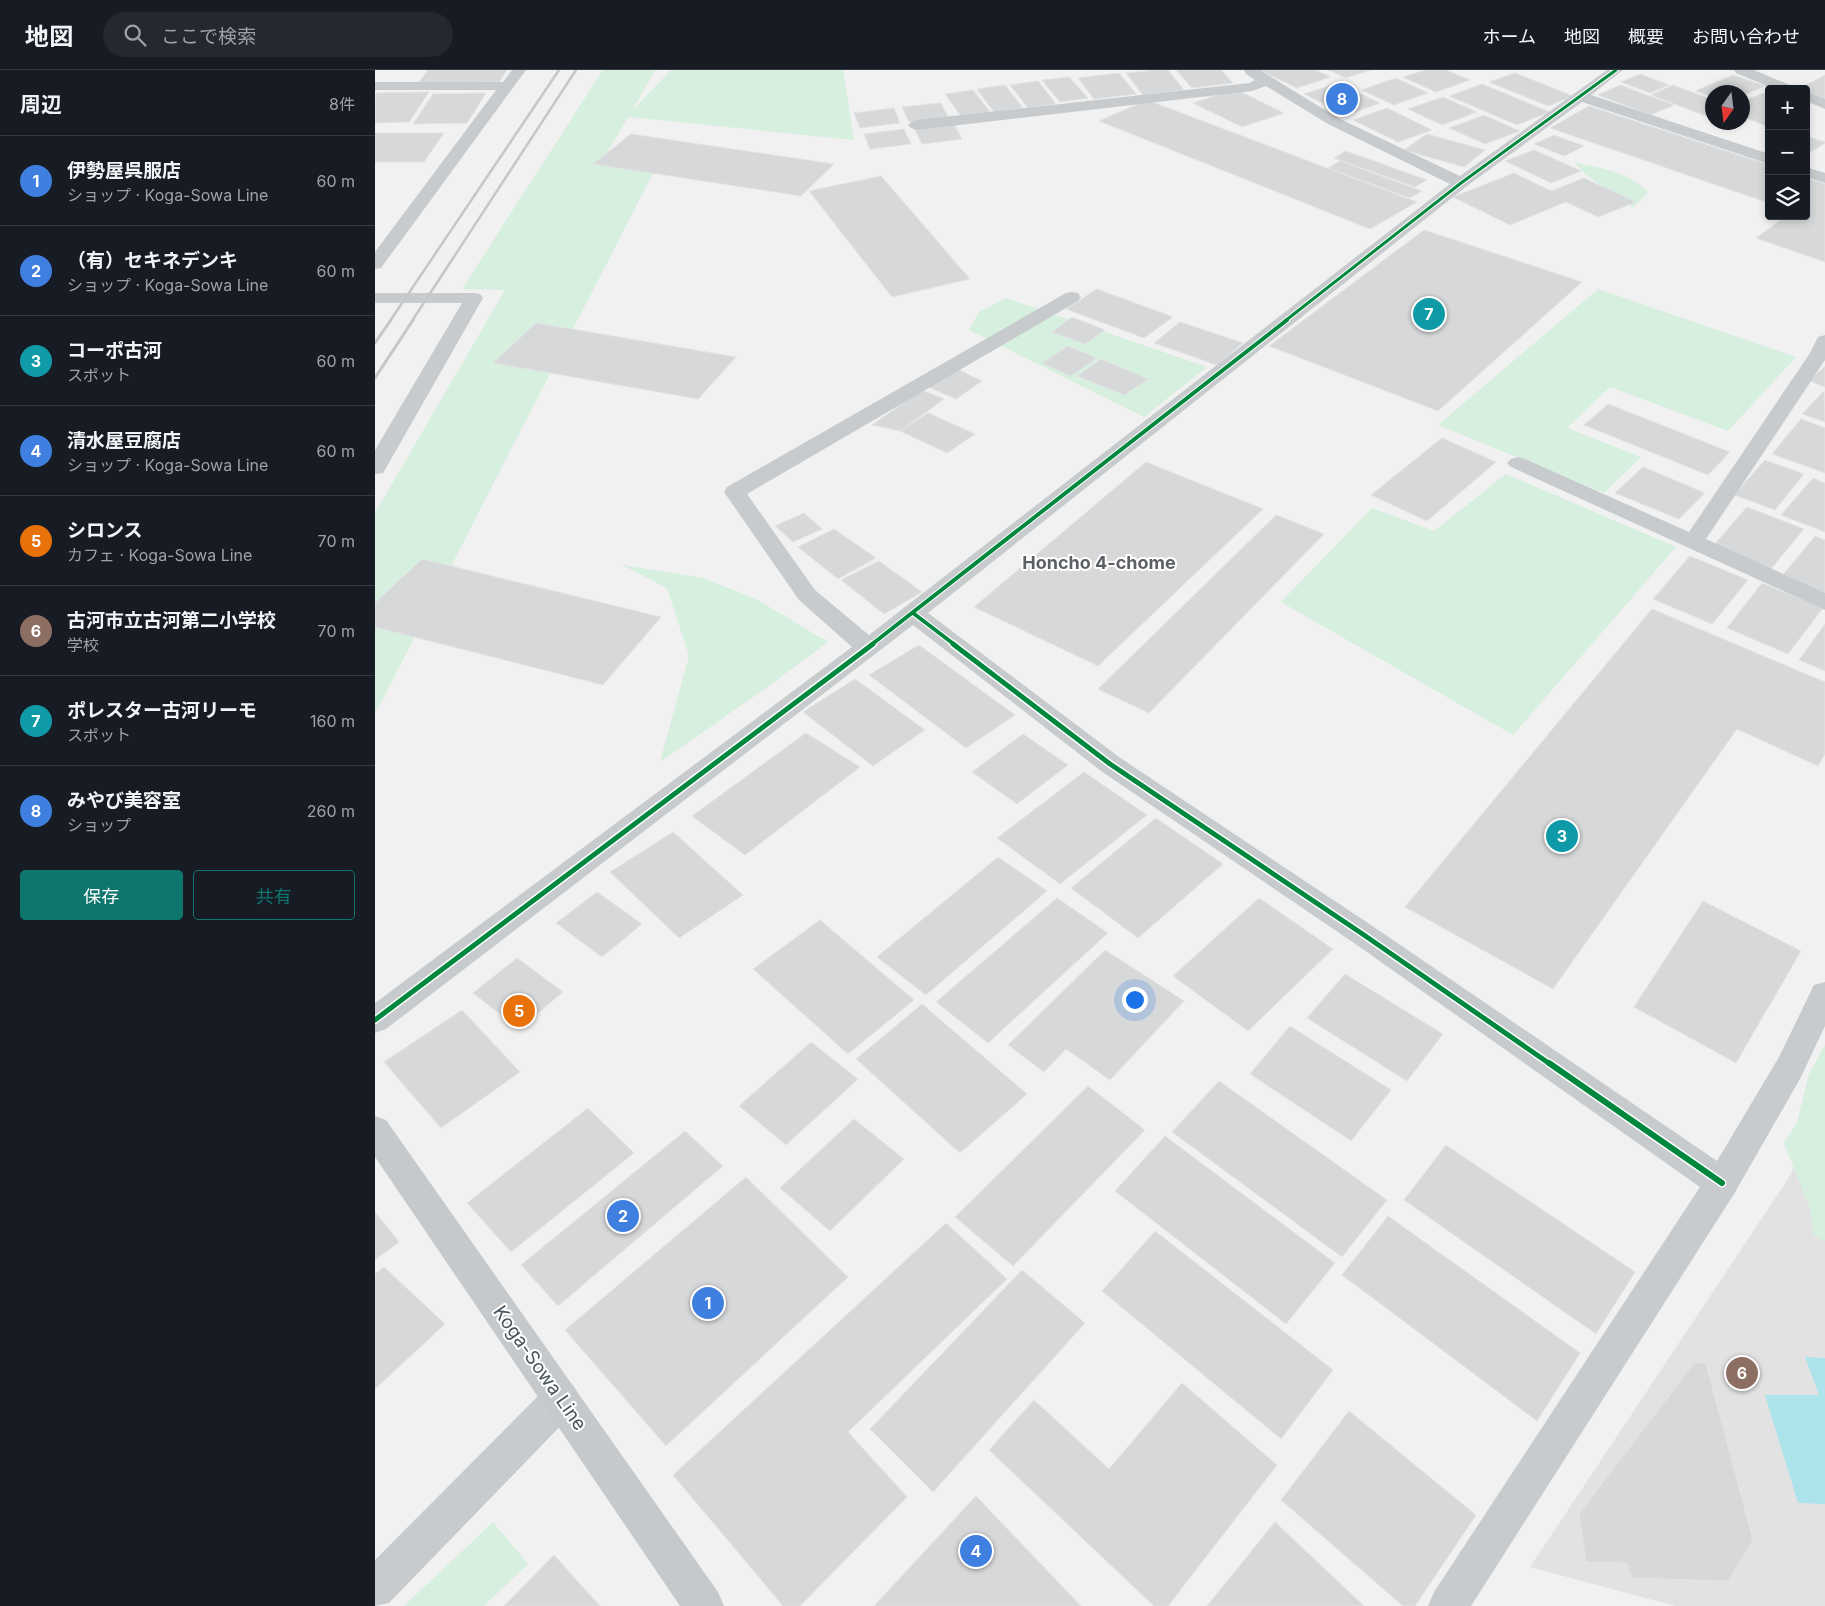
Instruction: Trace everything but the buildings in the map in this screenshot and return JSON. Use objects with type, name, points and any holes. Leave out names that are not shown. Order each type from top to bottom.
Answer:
[{"type":"main road","name":"Koga-Sowa Line","points":[[375,1130],[704,1606]]},
{"type":"street","points":[[375,264],[519,70]]},
{"type":"street","points":[[1250,70],[1333,121],[1461,184]]},
{"type":"street","points":[[375,1020],[913,613],[1461,184],[1616,70]]},
{"type":"street","points":[[1741,70],[1777,85]]},
{"type":"street","points":[[916,125],[1252,86],[1267,80]]},
{"type":"street","points":[[375,86],[506,86]]},
{"type":"street","points":[[1581,96],[1765,158]]},
{"type":"street","points":[[1810,98],[1825,104]]},
{"type":"street","points":[[1810,173],[1825,178]]},
{"type":"street","points":[[868,647],[807,595],[735,492],[1072,297]]},
{"type":"street","points":[[375,298],[474,298],[375,468]]},
{"type":"street","points":[[1693,542],[1821,353],[1825,340]]},
{"type":"street","points":[[1518,463],[1825,602]]},
{"type":"street","points":[[913,613],[1110,764],[1364,935],[1722,1183]]},
{"type":"street","points":[[1448,1606],[1722,1183],[1790,1067],[1825,994]]},
{"type":"street","points":[[375,1589],[561,1399]]},
{"type":"shaded area","points":[[1825,1103],[1825,1606],[1675,1606],[1530,1567],[1788,1179]]},
{"type":"green space","points":[[603,70],[655,70],[632,111],[671,70],[843,70],[854,140],[628,117],[608,151],[664,152],[375,714],[375,513],[505,290],[462,289]]},
{"type":"green space","points":[[1574,162],[1623,175],[1641,185],[1648,192],[1633,208],[1585,174]]},
{"type":"green space","points":[[1598,289],[1796,357],[1728,431],[1610,387],[1567,428],[1641,457],[1604,493],[1438,425]]},
{"type":"green space","points":[[1006,298],[1207,367],[1144,417],[969,330],[979,312]]},
{"type":"green space","points":[[1506,474],[1676,547],[1513,735],[1281,602],[1372,508],[1434,531]]},
{"type":"green space","points":[[622,565],[703,578],[758,600],[828,642],[660,762],[689,656],[667,588]]},
{"type":"green space","points":[[1825,1045],[1825,1241],[1814,1236],[1810,1208],[1784,1143],[1797,1123],[1809,1074]]},
{"type":"green space","points":[[493,1522],[528,1564],[484,1606],[404,1606]]},
{"type":"water","points":[[1805,1357],[1825,1358],[1825,1504],[1798,1503],[1765,1395],[1819,1395]]},
{"type":"railway","points":[[390,321],[559,70]]},
{"type":"railway","points":[[412,321],[576,70]]},
{"type":"railway","points":[[375,343],[391,320]]},
{"type":"railway","points":[[375,378],[413,320]]},
{"type":"cycle path","points":[[375,1020],[913,613],[1461,183],[1616,70]]},
{"type":"cycle path","points":[[913,613],[1110,764],[1364,935],[1722,1183]]},
{"type":"place","name":"みやび美容室","points":[[1342,99]]},
{"type":"place","name":"ポレスター古河リーモ","points":[[1429,314]]},
{"type":"place","name":"コーポ古河","points":[[1562,836]]},
{"type":"place","name":"シロンス","points":[[519,1011]]},
{"type":"place","name":"（有）セキネデンキ","points":[[623,1216]]},
{"type":"place","name":"伊勢屋呉服店","points":[[708,1303]]},
{"type":"place","name":"古河市立古河第二小学校","points":[[1742,1373]]},
{"type":"place","name":"清水屋豆腐店","points":[[976,1551]]},
{"type":"district","name":"Honcho 4-chome","points":[[1099,562]]}]
